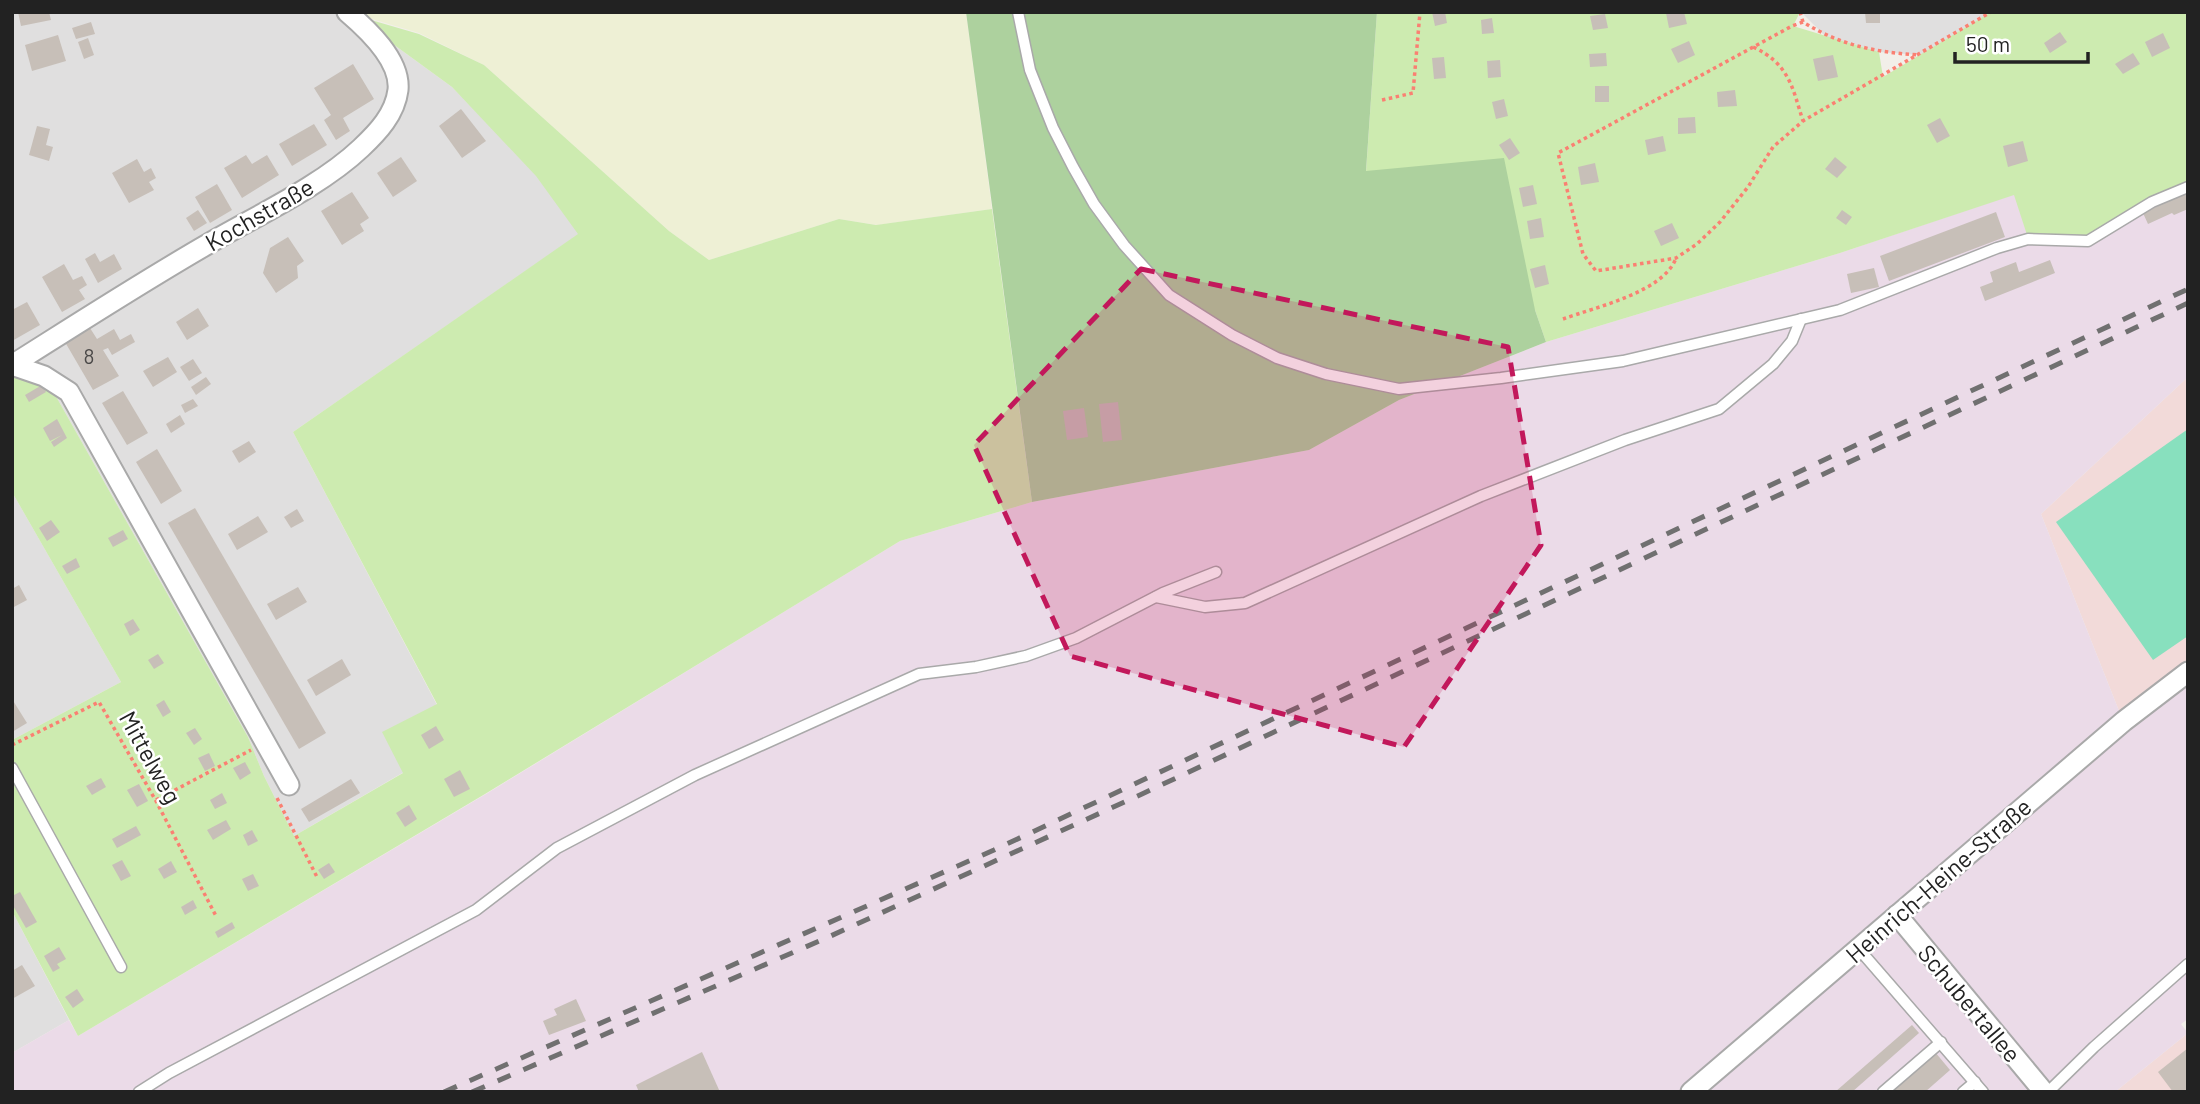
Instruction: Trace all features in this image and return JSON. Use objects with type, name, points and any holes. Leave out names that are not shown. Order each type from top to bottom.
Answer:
[{"type":"street","name":"Kochstraße","points":[[12,365],[197,250],[321,178],[360,149],[389,118],[398,89],[394,70],[379,43],[347,12]]},
{"type":"street","name":"Kochstraße","points":[[12,365],[44,376],[69,392],[266,743],[282,789]]},
{"type":"street","name":"Heinrich-Heine-Straße","points":[[1692,1092],[2113,730],[2188,672]]},
{"type":"street","name":"Schubertallee","points":[[1897,915],[2046,1092]]},
{"type":"lane","points":[[1018,12],[1030,70],[1053,128],[1094,204],[1125,245],[1169,295],[1232,335],[1277,358],[1326,374],[1399,388],[1501,378],[1623,361],[1840,310],[1997,248],[2028,239],[2088,241],[2152,202],[2188,187]]},
{"type":"lane","points":[[1155,597],[1205,607],[1245,603],[1481,496],[1625,440],[1719,410],[1773,364],[1792,341],[1801,319]]},
{"type":"lane","points":[[139,1092],[169,1073],[476,910],[557,848],[695,775],[919,674],[976,667],[1026,656],[1076,638],[1155,597],[1216,572]]},
{"type":"lane","points":[[12,768],[121,967]]},
{"type":"lane","points":[[1858,948],[1983,1092]]},
{"type":"lane","points":[[2046,1092],[2188,964]]},
{"type":"lane","points":[[1883,1092],[1941,1042]]},
{"type":"lane","points":[[1963,1092],[1975,1082]]},
{"type":"path","points":[[1382,100],[1413,93],[1420,12]]},
{"type":"path","points":[[1800,12],[1803,22],[1825,36],[1879,52],[1920,55]]},
{"type":"path","points":[[1803,22],[1558,153],[1583,254],[1596,271],[1676,258],[1697,244],[1720,222],[1748,187],[1773,147],[1803,121],[1991,12]]},
{"type":"path","points":[[1754,47],[1770,54],[1787,74],[1803,121]]},
{"type":"path","points":[[1563,319],[1652,286],[1672,270],[1676,258]]},
{"type":"path","name":"Mittelweg","points":[[12,745],[99,702],[156,801],[216,916]]},
{"type":"path","points":[[156,801],[266,743]]},
{"type":"path","points":[[282,789],[318,879]]},
{"type":"highlighted area","points":[[1141,269],[1508,347],[1541,545],[1404,747],[1070,656],[974,445]]},
{"type":"shaded area","points":[[12,12],[349,12],[452,87],[537,175],[579,234],[293,432],[437,705],[404,772],[294,836],[248,737],[49,384],[12,375]]},
{"type":"shaded area","points":[[1801,12],[1991,12],[1920,55],[1879,52],[1825,36]]},
{"type":"shaded area","points":[[2188,187],[2188,377],[2041,514],[2123,721],[2188,672],[2188,1019],[2181,1024],[2188,1033],[2115,1092],[12,1092],[12,1053],[69,1020],[78,1036],[486,794],[900,541],[1032,502],[1309,450],[1399,400],[1546,342],[1840,253],[2015,194]]},
{"type":"shaded area","points":[[2188,377],[2188,671],[2123,721],[2041,514]]},
{"type":"shaded area","points":[[12,492],[121,682],[12,740]]},
{"type":"shaded area","points":[[12,911],[69,1020],[12,1053]]},
{"type":"shaded area","points":[[2188,1033],[2188,1092],[2115,1092]]},
{"type":"green space","points":[[349,12],[419,34],[484,65],[669,231],[709,260],[839,219],[876,225],[992,209],[1032,502],[900,541],[485,794],[78,1036],[12,911],[12,740],[121,682],[12,492],[12,375],[49,384],[248,737],[294,836],[403,773],[382,732],[437,704],[293,432],[578,234],[536,176],[452,87]]},
{"type":"green space","points":[[357,12],[966,12],[992,209],[877,225],[839,219],[709,260],[669,231],[484,65],[419,33]]},
{"type":"green space","points":[[966,12],[1377,12],[1366,171],[1504,158],[1535,310],[1546,342],[1399,400],[1309,450],[1032,502]]},
{"type":"green space","points":[[1377,12],[1800,12],[1793,26],[1879,52],[1883,77],[1991,12],[2188,12],[2188,187],[2088,241],[2028,238],[2014,195],[1840,253],[1546,342],[1535,310],[1366,172]]},
{"type":"green space","points":[[2188,429],[2188,636],[2153,660],[2056,522]]},
{"type":"building","points":[[18,12],[49,12],[51,20],[21,26]]},
{"type":"building","points":[[1432,12],[1445,12],[1447,23],[1435,26]]},
{"type":"building","points":[[1684,12],[1687,24],[1669,28],[1666,13]]},
{"type":"building","points":[[1865,12],[1880,12],[1880,23],[1866,23]]},
{"type":"building","points":[[1605,14],[1608,28],[1593,30],[1590,16]]},
{"type":"building","points":[[1492,18],[1494,33],[1482,34],[1481,20]]},
{"type":"building","points":[[91,22],[95,34],[76,39],[72,28]]},
{"type":"building","points":[[2060,32],[2067,42],[2050,53],[2044,43]]},
{"type":"building","points":[[2163,33],[2170,48],[2152,57],[2145,42]]},
{"type":"building","points":[[58,35],[66,61],[32,71],[25,45]]},
{"type":"building","points":[[88,38],[94,55],[84,59],[78,42]]},
{"type":"building","points":[[1689,41],[1695,55],[1678,63],[1671,49]]},
{"type":"building","points":[[1606,53],[1607,66],[1590,67],[1589,54]]},
{"type":"building","points":[[2133,53],[2140,64],[2123,74],[2115,64]]},
{"type":"building","points":[[1833,55],[1838,77],[1818,81],[1813,59]]},
{"type":"building","points":[[1444,57],[1446,78],[1434,79],[1432,58]]},
{"type":"building","points":[[1500,60],[1501,77],[1488,78],[1487,61]]},
{"type":"building","points":[[353,64],[374,99],[343,118],[350,131],[336,140],[324,120],[331,115],[314,88]]},
{"type":"building","points":[[1595,86],[1609,86],[1609,102],[1595,102]]},
{"type":"building","points":[[1735,90],[1737,106],[1718,107],[1717,92]]},
{"type":"building","points":[[1504,99],[1508,116],[1496,119],[1492,102]]},
{"type":"building","points":[[461,109],[486,141],[462,158],[439,126]]},
{"type":"building","points":[[1695,117],[1696,133],[1678,134],[1678,118]]},
{"type":"building","points":[[1940,118],[1950,136],[1937,143],[1927,125]]},
{"type":"building","points":[[314,124],[327,145],[292,166],[279,144]]},
{"type":"building","points":[[37,126],[50,129],[46,145],[53,147],[49,161],[29,155]]},
{"type":"building","points":[[1663,136],[1666,151],[1648,155],[1645,140]]},
{"type":"building","points":[[1510,138],[1520,153],[1509,160],[1499,145]]},
{"type":"building","points":[[2023,141],[2028,161],[2008,167],[2003,146]]},
{"type":"building","points":[[246,155],[252,164],[267,155],[279,175],[242,198],[224,168]]},
{"type":"building","points":[[401,157],[417,181],[393,197],[377,173]]},
{"type":"building","points":[[1835,157],[1847,167],[1837,178],[1825,169]]},
{"type":"building","points":[[137,159],[144,172],[151,168],[156,178],[149,182],[154,190],[129,203],[112,173]]},
{"type":"building","points":[[1595,163],[1599,182],[1581,185],[1578,167]]},
{"type":"building","points":[[217,184],[232,210],[210,223],[195,197]]},
{"type":"building","points":[[1533,185],[1537,204],[1523,207],[1519,188]]},
{"type":"building","points":[[352,192],[369,218],[360,224],[364,231],[342,245],[321,211]]},
{"type":"building","points":[[2188,192],[2188,209],[2148,224],[2143,213]]},
{"type":"building","points":[[198,210],[207,223],[194,231],[186,218]]},
{"type":"building","points":[[1842,210],[1852,217],[1846,225],[1836,218]]},
{"type":"building","points":[[1996,212],[2005,237],[1889,281],[1880,256]]},
{"type":"building","points":[[1541,218],[1544,237],[1530,239],[1527,221]]},
{"type":"building","points":[[1672,223],[1679,238],[1661,246],[1654,231]]},
{"type":"building","points":[[288,237],[304,261],[297,266],[298,278],[276,293],[263,273],[270,248]]},
{"type":"building","points":[[95,253],[100,262],[114,254],[122,269],[98,283],[85,259]]},
{"type":"building","points":[[2050,260],[2055,273],[1985,301],[1980,287],[1993,282],[1990,272],[2016,262],[2019,272]]},
{"type":"building","points":[[64,264],[73,280],[82,276],[87,285],[79,290],[85,299],[62,312],[42,277]]},
{"type":"building","points":[[1545,265],[1549,284],[1535,288],[1530,269]]},
{"type":"building","points":[[1874,268],[1879,287],[1851,293],[1847,274]]},
{"type":"building","points":[[27,302],[40,325],[12,341],[12,310]]},
{"type":"building","points":[[198,308],[209,326],[187,340],[176,322]]},
{"type":"building","points":[[90,328],[97,339],[114,329],[120,340],[131,334],[135,342],[112,355],[108,348],[103,350],[119,376],[93,390],[65,342]]},
{"type":"building","points":[[168,357],[177,372],[153,387],[143,371]]},
{"type":"building","points":[[193,359],[202,373],[189,381],[180,367]]},
{"type":"building","points":[[206,377],[211,384],[196,395],[191,387]]},
{"type":"building","points":[[42,385],[46,392],[29,402],[25,395]]},
{"type":"building","points":[[123,391],[148,433],[127,445],[102,403]]},
{"type":"building","points":[[193,399],[198,406],[185,413],[181,405]]},
{"type":"building","points":[[1118,402],[1122,440],[1103,442],[1099,404]]},
{"type":"building","points":[[1084,408],[1088,437],[1067,440],[1063,411]]},
{"type":"building","points":[[180,415],[185,424],[171,433],[166,424]]},
{"type":"building","points":[[57,419],[67,438],[54,447],[51,442],[62,435],[50,441],[43,428]]},
{"type":"building","points":[[249,441],[256,452],[239,463],[232,451]]},
{"type":"building","points":[[157,449],[182,491],[161,504],[136,462]]},
{"type":"building","points":[[195,508],[326,733],[299,749],[168,523]]},
{"type":"building","points":[[297,509],[304,521],[291,528],[284,517]]},
{"type":"building","points":[[258,516],[268,532],[237,550],[228,534]]},
{"type":"building","points":[[51,520],[60,532],[47,541],[39,528]]},
{"type":"building","points":[[123,530],[128,539],[113,547],[108,538]]},
{"type":"building","points":[[76,558],[80,567],[67,574],[62,566]]},
{"type":"building","points":[[19,585],[27,600],[12,608],[12,589]]},
{"type":"building","points":[[298,587],[307,602],[276,620],[267,604]]},
{"type":"building","points":[[133,619],[140,630],[130,636],[124,624]]},
{"type":"building","points":[[158,654],[164,663],[154,669],[148,660]]},
{"type":"building","points":[[342,659],[351,675],[316,696],[307,680]]},
{"type":"building","points":[[12,699],[27,723],[12,732]]},
{"type":"building","points":[[164,700],[171,712],[163,717],[156,705]]},
{"type":"building","points":[[436,726],[444,740],[429,749],[421,735]]},
{"type":"building","points":[[195,728],[202,739],[194,745],[186,733]]},
{"type":"building","points":[[209,753],[215,766],[205,771],[198,758]]},
{"type":"building","points":[[245,762],[251,773],[240,780],[233,768]]},
{"type":"building","points":[[460,770],[470,789],[454,797],[444,779]]},
{"type":"building","points":[[101,778],[106,787],[92,795],[86,786]]},
{"type":"building","points":[[351,779],[360,793],[309,822],[301,809]]},
{"type":"building","points":[[139,784],[148,801],[137,807],[127,790]]},
{"type":"building","points":[[222,793],[227,803],[215,809],[210,800]]},
{"type":"building","points":[[409,805],[417,819],[405,827],[396,813]]},
{"type":"building","points":[[226,820],[231,829],[213,840],[207,830]]},
{"type":"building","points":[[136,826],[141,835],[117,848],[112,839]]},
{"type":"building","points":[[252,830],[258,841],[248,846],[243,835]]},
{"type":"building","points":[[122,860],[131,876],[121,881],[112,865]]},
{"type":"building","points":[[171,861],[177,872],[164,879],[158,869]]},
{"type":"building","points":[[329,863],[335,872],[324,879],[318,870]]},
{"type":"building","points":[[253,874],[259,886],[248,891],[242,879]]},
{"type":"building","points":[[20,892],[37,922],[26,928],[12,904],[12,896]]},
{"type":"building","points":[[193,900],[197,908],[185,915],[181,907]]},
{"type":"building","points":[[232,922],[235,928],[218,938],[215,932]]},
{"type":"building","points":[[59,947],[66,959],[57,964],[60,968],[53,972],[44,956]]},
{"type":"building","points":[[22,965],[35,986],[12,999],[12,971]]},
{"type":"building","points":[[77,989],[84,1000],[73,1008],[65,997]]},
{"type":"building","points":[[576,999],[586,1021],[549,1035],[543,1021],[557,1015],[554,1009]]},
{"type":"building","points":[[1912,1025],[1919,1033],[1852,1092],[1835,1092]]},
{"type":"building","points":[[2188,1048],[2188,1092],[2173,1092],[2158,1072]]},
{"type":"building","points":[[702,1052],[720,1092],[639,1092],[636,1085]]},
{"type":"building","points":[[1935,1052],[1950,1070],[1925,1092],[1888,1092]]},
{"type":"railway","points":[[444,1092],[994,850],[2188,289]]},
{"type":"railway","points":[[472,1092],[824,939],[1142,794],[2188,303]]}]
